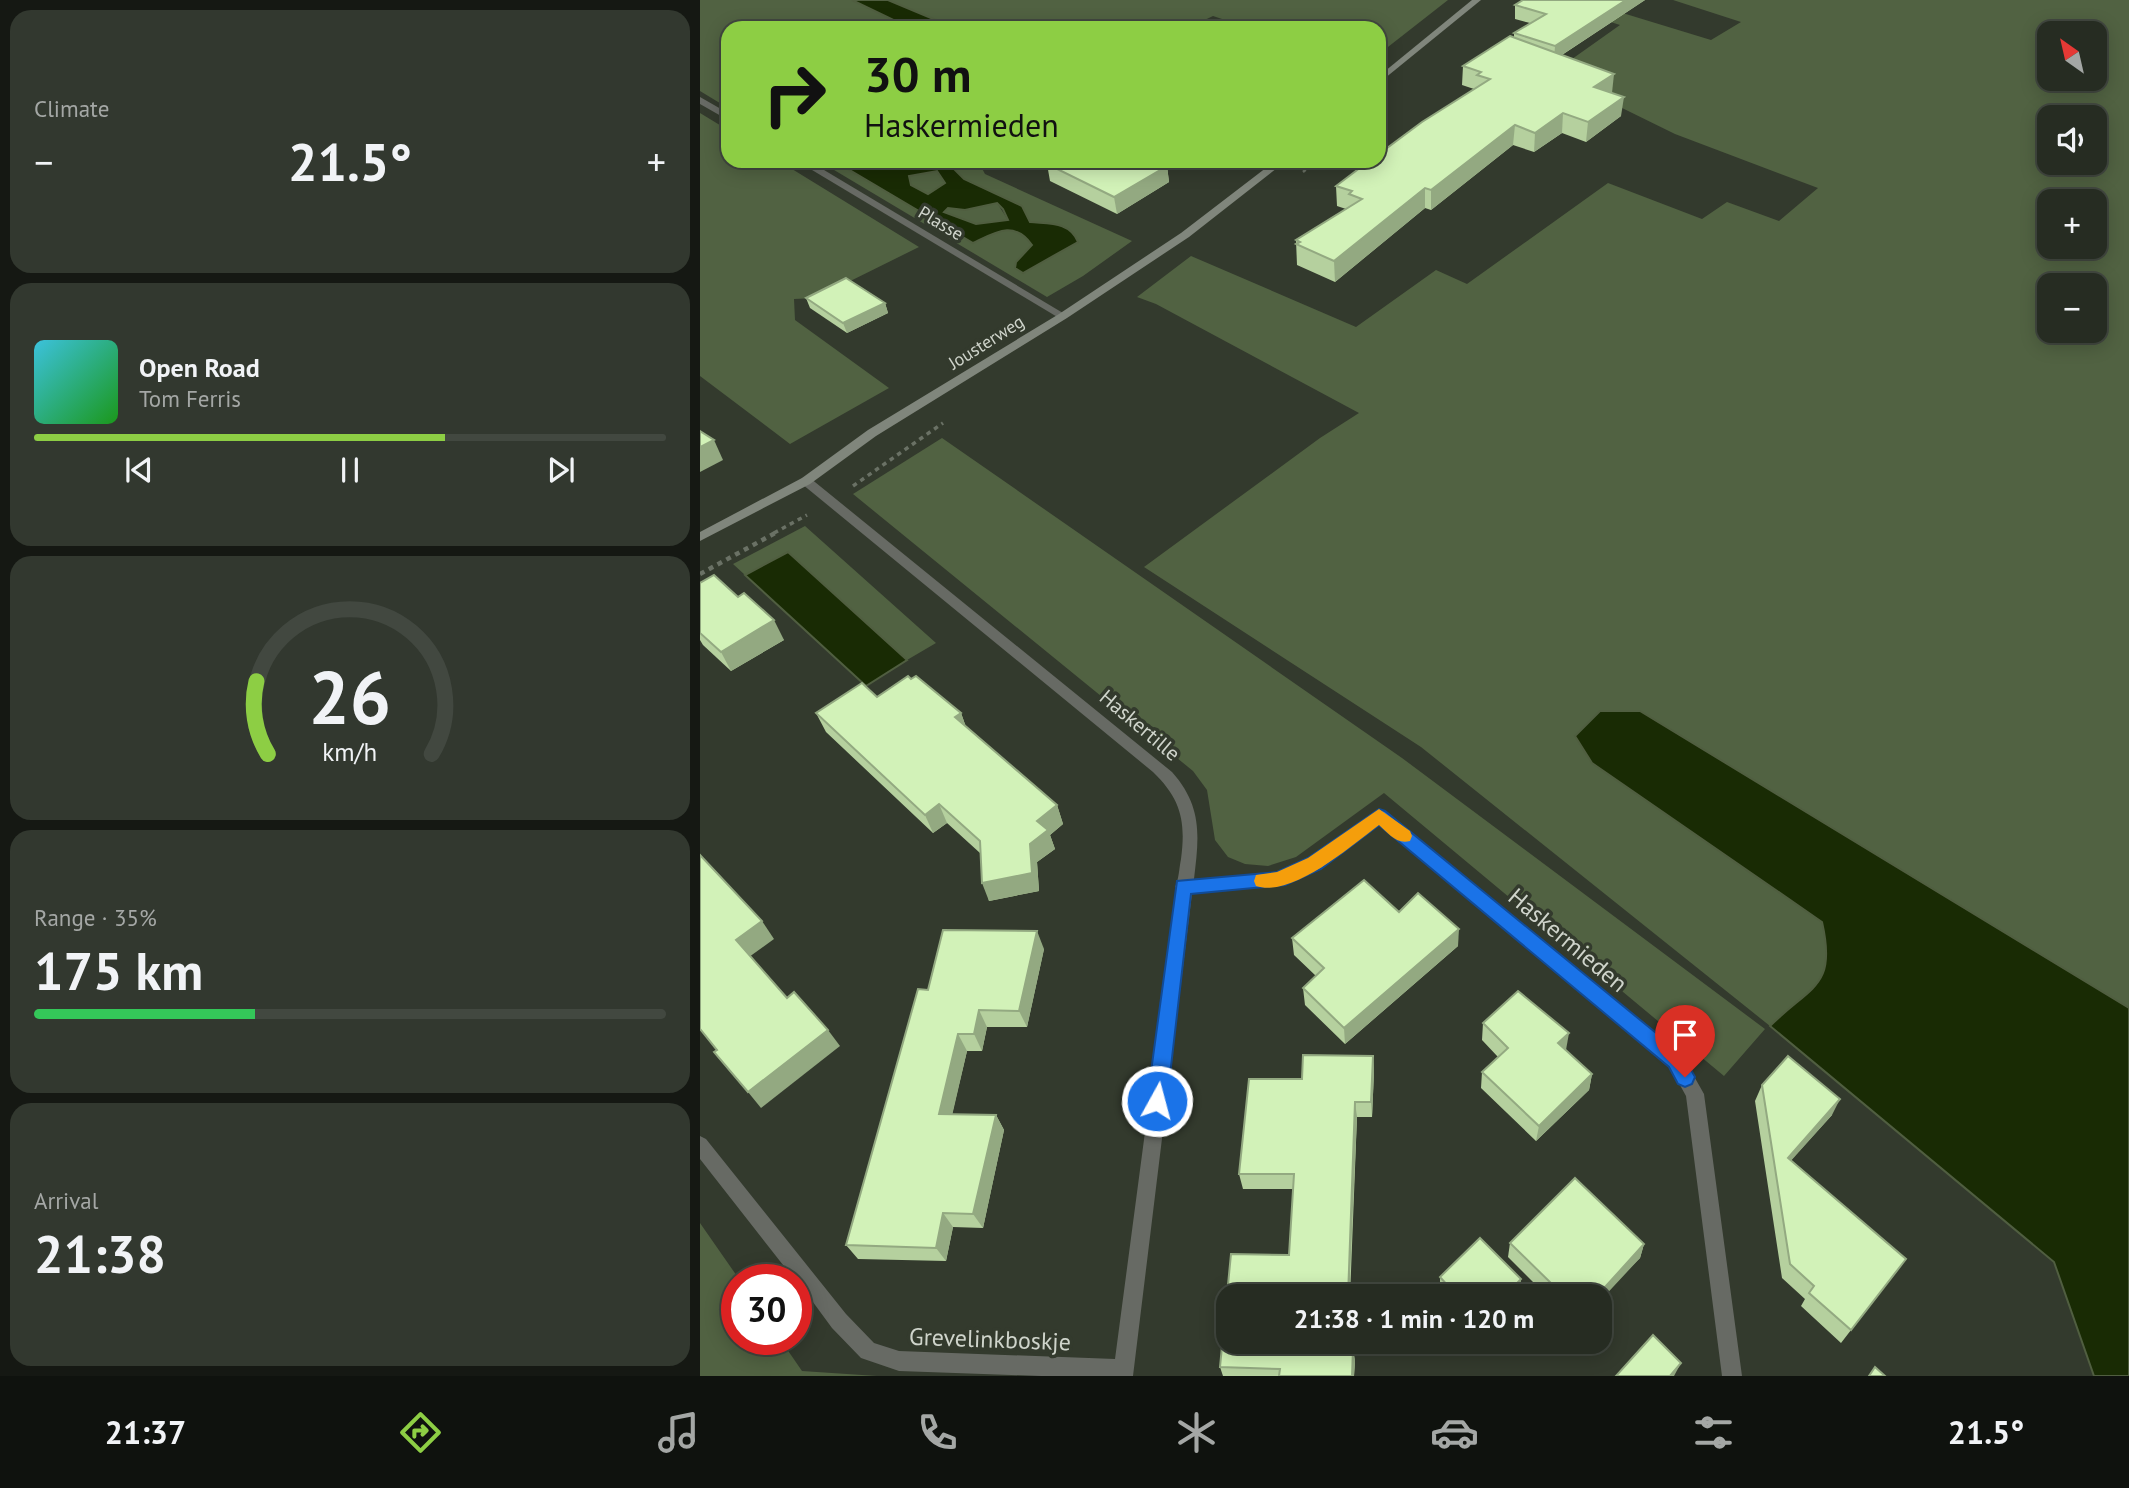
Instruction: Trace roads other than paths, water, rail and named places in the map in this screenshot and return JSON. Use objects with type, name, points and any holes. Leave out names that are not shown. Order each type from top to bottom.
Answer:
[{"type":"street","points":[[1386,74],[1477,0]]},
{"type":"street","points":[[700,100],[721,113]]},
{"type":"street","name":"Plasse","points":[[814,168],[1063,316]]},
{"type":"street","name":"Jousterweg","points":[[700,537],[806,481],[872,433],[1063,316],[1185,235],[1272,168]]},
{"type":"street","name":"Haskertille","points":[[806,481],[1167,775],[1184,797],[1190,818],[1191,838],[1124,1373]]},
{"type":"street","name":"Haskermieden","points":[[1183,887],[1278,879],[1314,863],[1379,816],[1676,1061],[1695,1094],[1732,1376]]},
{"type":"street","name":"Grevelinkboskje","points":[[700,1145],[839,1321],[868,1351],[899,1361],[1124,1373]]}]
